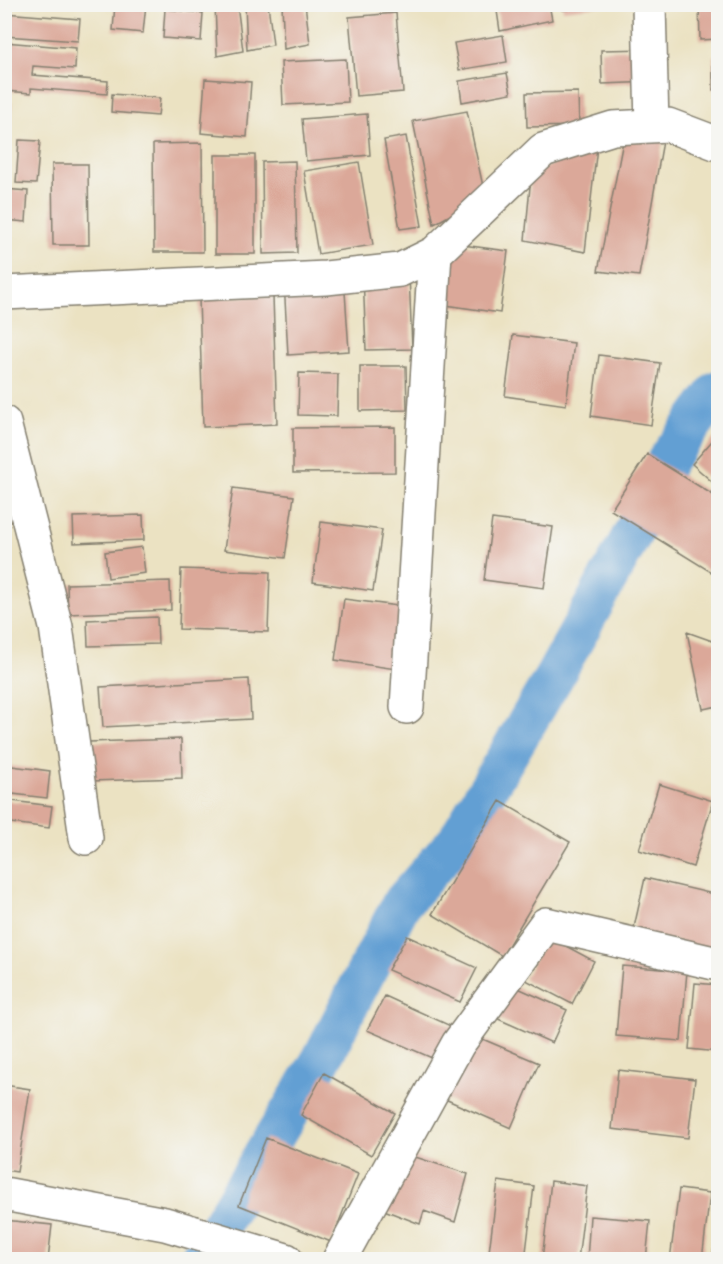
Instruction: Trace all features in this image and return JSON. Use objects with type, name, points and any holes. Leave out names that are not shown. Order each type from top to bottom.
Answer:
[{"type":"street","points":[[649,4],[652,126]]},
{"type":"street","points":[[4,293],[326,278],[400,270],[435,253],[543,150],[613,128],[668,125],[718,144]]},
{"type":"street","points":[[407,707],[435,253]]},
{"type":"street","points":[[4,423],[56,627],[86,838]]},
{"type":"street","points":[[339,1260],[458,1044],[546,924],[718,964]]},
{"type":"street","points":[[4,1194],[165,1224],[286,1260]]},
{"type":"building","points":[[115,4],[146,4],[143,33],[113,30]]},
{"type":"building","points":[[215,4],[237,4],[243,51],[217,56]]},
{"type":"building","points":[[245,4],[268,4],[273,45],[247,50]]},
{"type":"building","points":[[282,4],[305,4],[310,44],[284,49]]},
{"type":"building","points":[[496,4],[549,4],[552,20],[500,31]]},
{"type":"building","points":[[562,4],[600,4],[600,6],[563,10]]},
{"type":"building","points":[[718,5],[718,39],[700,40],[699,6]]},
{"type":"building","points":[[165,9],[203,13],[201,41],[163,38]]},
{"type":"building","points":[[4,13],[80,19],[78,41],[4,36]]},
{"type":"building","points":[[396,13],[403,92],[356,96],[349,17]]},
{"type":"building","points":[[503,35],[507,62],[459,70],[454,43]]},
{"type":"building","points":[[4,42],[76,48],[75,69],[33,66],[32,75],[108,81],[107,94],[31,88],[31,93],[4,91]]},
{"type":"building","points":[[653,49],[654,82],[602,84],[601,50]]},
{"type":"building","points":[[713,56],[718,56],[718,90],[713,90]]},
{"type":"building","points":[[346,59],[348,102],[283,105],[281,62]]},
{"type":"building","points":[[507,73],[511,93],[462,102],[459,81]]},
{"type":"building","points":[[205,79],[251,82],[247,137],[201,133]]},
{"type":"building","points":[[578,92],[579,126],[527,127],[526,93]]},
{"type":"building","points":[[112,94],[160,98],[158,116],[111,112]]},
{"type":"building","points":[[4,102],[12,103],[6,175],[4,175]]},
{"type":"building","points":[[467,111],[485,196],[434,224],[413,121]]},
{"type":"building","points":[[367,114],[370,155],[306,161],[302,119]]},
{"type":"building","points":[[406,136],[422,226],[400,229],[384,140]]},
{"type":"building","points":[[598,138],[585,252],[525,240],[531,176]]},
{"type":"building","points":[[19,140],[40,141],[36,184],[16,183]]},
{"type":"building","points":[[623,141],[663,141],[639,276],[598,271]]},
{"type":"building","points":[[202,143],[203,252],[154,252],[153,144]]},
{"type":"building","points":[[215,155],[255,155],[255,254],[215,254]]},
{"type":"building","points":[[295,161],[297,253],[263,254],[262,162]]},
{"type":"building","points":[[359,162],[373,245],[318,254],[304,171]]},
{"type":"building","points":[[52,164],[88,164],[89,245],[53,245]]},
{"type":"building","points":[[4,189],[28,191],[26,222],[4,220]]},
{"type":"building","points":[[447,243],[508,251],[500,313],[439,304]]},
{"type":"building","points":[[409,273],[412,349],[366,350],[363,274]]},
{"type":"building","points":[[344,277],[349,351],[288,355],[284,281]]},
{"type":"building","points":[[273,296],[277,424],[203,427],[199,298]]},
{"type":"building","points":[[513,335],[574,343],[566,405],[505,396]]},
{"type":"building","points":[[599,355],[660,363],[651,425],[591,416]]},
{"type":"building","points":[[360,366],[406,366],[407,410],[360,411]]},
{"type":"building","points":[[299,373],[338,374],[337,416],[298,415]]},
{"type":"building","points":[[395,427],[395,472],[293,473],[293,428]]},
{"type":"building","points":[[718,434],[718,487],[692,464]]},
{"type":"building","points":[[647,454],[718,498],[718,560],[711,572],[611,510]]},
{"type":"building","points":[[233,488],[294,496],[285,558],[224,550]]},
{"type":"building","points":[[143,515],[144,540],[74,543],[73,517]]},
{"type":"building","points":[[492,519],[553,527],[544,588],[484,580]]},
{"type":"building","points":[[321,522],[382,530],[373,591],[313,582]]},
{"type":"building","points":[[142,547],[145,573],[108,578],[105,552]]},
{"type":"building","points":[[181,569],[270,572],[268,632],[179,629]]},
{"type":"building","points":[[170,581],[171,610],[68,614],[67,584]]},
{"type":"building","points":[[344,599],[405,607],[396,669],[335,660]]},
{"type":"building","points":[[157,617],[158,644],[88,646],[87,620]]},
{"type":"building","points":[[687,632],[718,643],[718,706],[703,709]]},
{"type":"building","points":[[249,679],[251,719],[103,727],[100,687]]},
{"type":"building","points":[[181,739],[182,778],[91,781],[89,742]]},
{"type":"building","points":[[4,765],[50,771],[47,798],[4,793]]},
{"type":"building","points":[[659,784],[713,801],[693,867],[639,850]]},
{"type":"building","points":[[4,800],[52,806],[49,828],[4,822]]},
{"type":"building","points":[[500,801],[570,842],[502,956],[432,914]]},
{"type":"building","points":[[645,878],[718,895],[718,951],[633,932]]},
{"type":"building","points":[[407,936],[477,968],[460,1002],[388,970]]},
{"type":"building","points":[[547,936],[594,961],[572,1004],[524,979]]},
{"type":"building","points":[[622,966],[687,971],[681,1041],[616,1036]]},
{"type":"building","points":[[695,983],[718,985],[718,1052],[689,1049]]},
{"type":"building","points":[[509,984],[567,1010],[552,1043],[494,1017]]},
{"type":"building","points":[[385,996],[455,1028],[439,1061],[367,1030]]},
{"type":"building","points":[[473,1035],[539,1063],[511,1128],[445,1099]]},
{"type":"building","points":[[618,1070],[695,1079],[688,1138],[612,1129]]},
{"type":"building","points":[[324,1073],[395,1113],[371,1155],[301,1115]]},
{"type":"building","points":[[4,1085],[30,1089],[17,1172],[4,1170]]},
{"type":"building","points":[[266,1138],[358,1174],[331,1242],[239,1205]]},
{"type":"building","points":[[403,1153],[468,1174],[455,1222],[424,1211],[420,1224],[384,1210]]},
{"type":"building","points":[[498,1181],[534,1186],[525,1260],[488,1260]]},
{"type":"building","points":[[551,1181],[587,1186],[578,1260],[542,1260]]},
{"type":"building","points":[[679,1189],[710,1193],[702,1260],[670,1260]]},
{"type":"building","points":[[590,1216],[650,1221],[646,1260],[587,1260]]},
{"type":"building","points":[[4,1220],[52,1225],[48,1260],[4,1260]]},
{"type":"building","points":[[715,1240],[718,1240],[718,1260],[712,1260]]},
{"type":"waterway","points":[[199,1260],[321,1060],[401,904],[457,840],[554,677],[633,533],[667,460],[718,390]]}]
